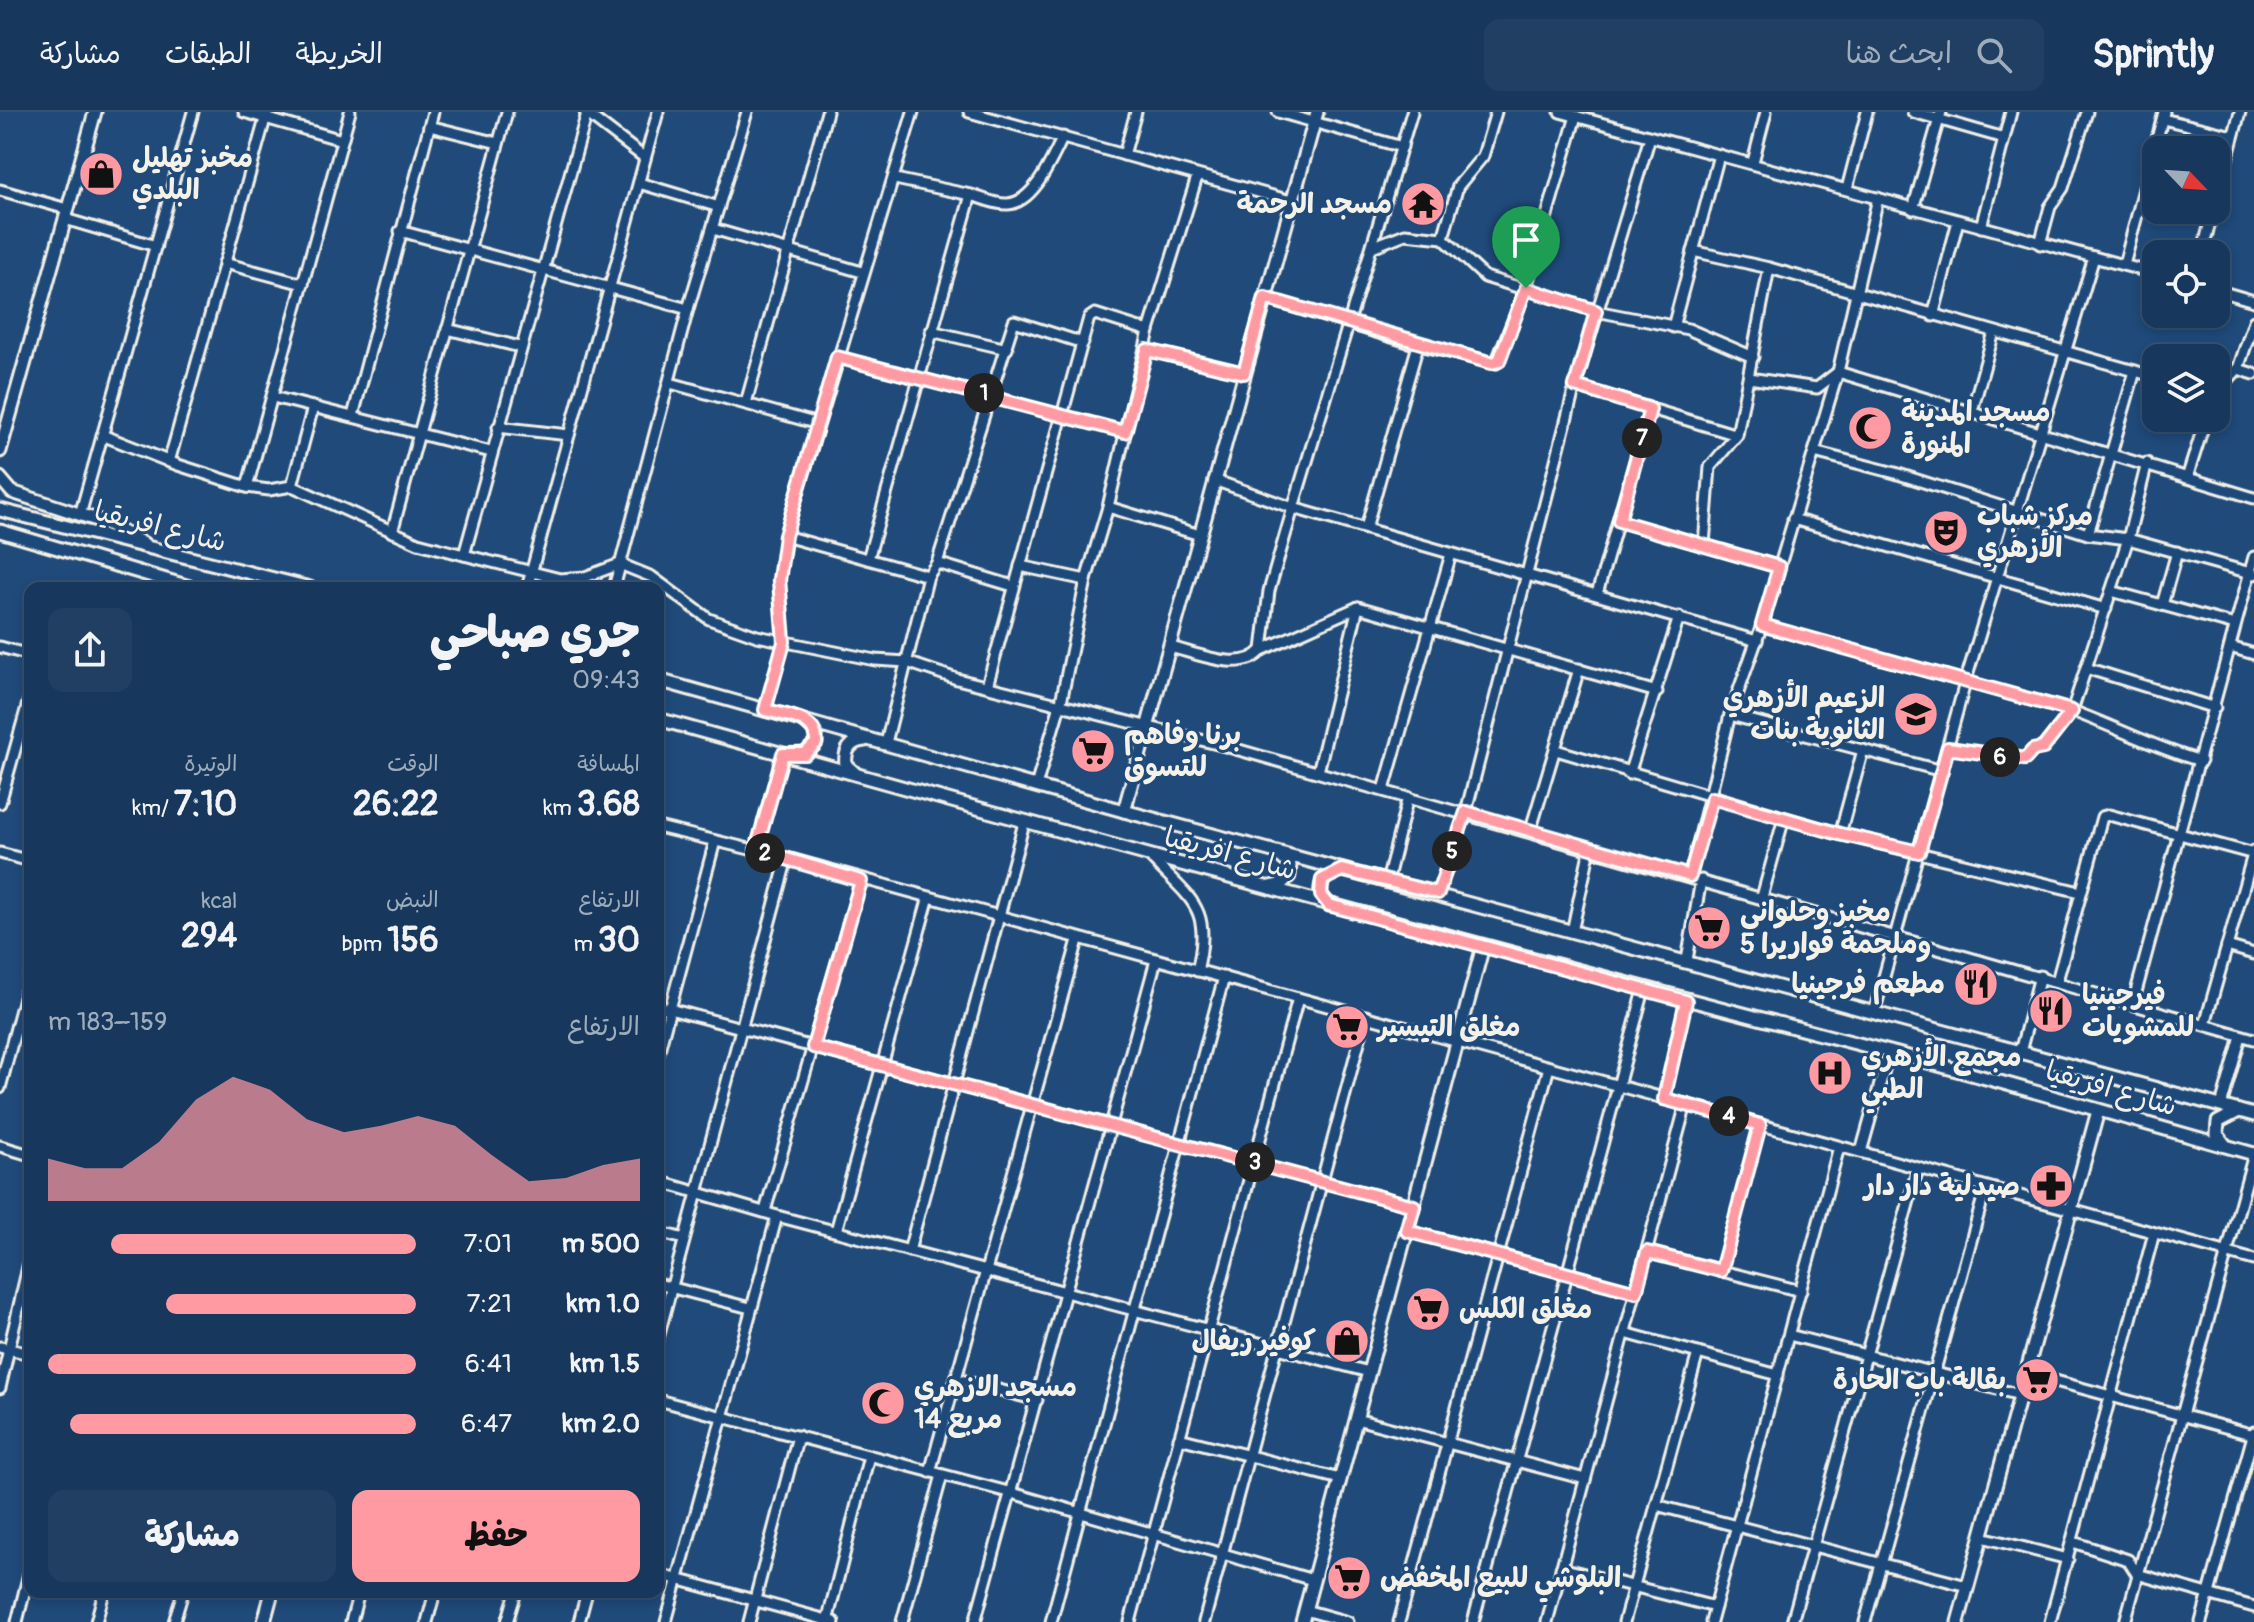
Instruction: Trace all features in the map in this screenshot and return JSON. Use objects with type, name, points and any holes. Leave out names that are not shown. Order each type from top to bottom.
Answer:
[{"type":"street","points":[[0,451],[3,425],[95,112]]},
{"type":"street","points":[[80,515],[193,112]]},
{"type":"street","points":[[244,112],[266,115],[342,140]]},
{"type":"street","points":[[247,487],[350,112]]},
{"type":"street","points":[[353,416],[433,112]]},
{"type":"street","points":[[392,532],[507,112]]},
{"type":"street","points":[[528,582],[658,112]]},
{"type":"street","points":[[616,582],[688,309],[747,112]]},
{"type":"street","points":[[746,403],[827,112]]},
{"type":"street","points":[[765,710],[784,642],[779,580],[785,536],[862,272],[895,179],[913,112]]},
{"type":"street","points":[[969,112],[1291,201]]},
{"type":"street","points":[[1124,155],[1136,112]]},
{"type":"street","points":[[1278,112],[1315,117],[1402,147]]},
{"type":"street","points":[[1262,650],[1269,591],[1412,112]]},
{"type":"street","points":[[1443,238],[1458,186],[1483,156],[1496,112]]},
{"type":"street","points":[[1560,112],[2142,270]]},
{"type":"street","points":[[1753,162],[1766,112]]},
{"type":"street","points":[[1847,189],[1867,112]]},
{"type":"street","points":[[1913,112],[1941,115],[2004,138]]},
{"type":"street","points":[[1981,227],[2011,112]]},
{"type":"street","points":[[2040,244],[2050,207],[2063,188],[2087,112]]},
{"type":"street","points":[[2230,147],[2240,112]]},
{"type":"street","points":[[464,555],[586,113],[645,158]]},
{"type":"street","points":[[169,462],[266,115]]},
{"type":"street","points":[[1913,209],[1941,115]]},
{"type":"street","points":[[1265,298],[1418,345],[1496,363],[1526,288],[1576,116]]},
{"type":"street","points":[[2124,265],[2164,116],[2233,136]]},
{"type":"street","points":[[1124,811],[1315,117]]},
{"type":"street","points":[[429,126],[498,143]]},
{"type":"street","points":[[895,179],[1006,204],[1022,199],[1039,178],[1063,137]]},
{"type":"street","points":[[1438,893],[1466,812],[1575,386],[1650,137]]},
{"type":"street","points":[[1673,327],[1719,155]]},
{"type":"street","points":[[1036,786],[1061,702],[1086,580],[1108,507],[1149,331],[1197,177]]},
{"type":"street","points":[[639,183],[719,207]]},
{"type":"street","points":[[0,190],[156,246]]},
{"type":"street","points":[[868,559],[971,195]]},
{"type":"street","points":[[1690,876],[1712,798],[1730,715],[1757,641],[1838,372],[1878,198]]},
{"type":"street","points":[[1933,316],[1958,221]]},
{"type":"street","points":[[713,229],[862,272]]},
{"type":"street","points":[[400,231],[688,309]]},
{"type":"street","points":[[1372,247],[1405,234],[1443,238],[1485,277],[1596,311],[1688,329],[1753,357]]},
{"type":"street","points":[[1693,251],[1769,268],[1856,295],[2142,373]]},
{"type":"street","points":[[1874,1013],[1965,683],[2094,257]]},
{"type":"street","points":[[224,263],[303,284]]},
{"type":"street","points":[[1704,545],[1710,467],[1737,435],[1769,268]]},
{"type":"street","points":[[2230,294],[2254,301]]},
{"type":"street","points":[[987,686],[1091,315],[1149,331]]},
{"type":"street","points":[[859,776],[846,765],[846,753],[857,741],[880,742],[907,662],[928,576],[937,563],[1014,321],[1083,343]]},
{"type":"street","points":[[2230,377],[2238,369],[2254,321]]},
{"type":"street","points":[[447,329],[520,347]]},
{"type":"street","points":[[931,331],[1007,349]]},
{"type":"street","points":[[1972,411],[1994,332]]},
{"type":"street","points":[[1366,528],[1418,345]]},
{"type":"street","points":[[1147,350],[1244,373]]},
{"type":"street","points":[[837,357],[1125,432]]},
{"type":"street","points":[[2238,369],[2254,374]]},
{"type":"street","points":[[2088,534],[2135,371]]},
{"type":"street","points":[[1749,378],[1817,388],[1838,372]]},
{"type":"street","points":[[1838,372],[2147,463],[2254,498]]},
{"type":"street","points":[[670,383],[818,424]]},
{"type":"street","points":[[1575,386],[1737,435]]},
{"type":"street","points":[[273,397],[491,452]]},
{"type":"street","points":[[292,486],[313,407]]},
{"type":"street","points":[[1597,594],[1650,409]]},
{"type":"street","points":[[498,427],[569,435]]},
{"type":"street","points":[[2187,478],[2202,432]]},
{"type":"street","points":[[102,435],[169,462],[247,487],[269,490],[292,486],[418,543],[560,579],[585,577],[620,564],[659,582]]},
{"type":"street","points":[[1814,452],[2088,534],[2128,539],[2252,574]]},
{"type":"street","points":[[1948,748],[2025,759],[2033,750],[2043,748],[2072,711],[2128,539],[2147,463]]},
{"type":"street","points":[[0,478],[12,492],[120,528],[151,548]]},
{"type":"street","points":[[1214,480],[1293,508],[1757,641]]},
{"type":"street","points":[[1108,507],[1200,535]]},
{"type":"street","name":"شارع افريقيا","points":[[0,510],[286,582]]},
{"type":"street","points":[[1793,519],[2106,609]]},
{"type":"street","points":[[1619,521],[1779,567]]},
{"type":"street","name":"شارع افريقيا","points":[[0,531],[165,582]]},
{"type":"street","points":[[785,536],[928,576]]},
{"type":"street","points":[[2162,605],[2177,552]]},
{"type":"street","points":[[1384,790],[1451,554]]},
{"type":"street","points":[[2133,1003],[2201,761],[2235,625],[2252,574],[2254,557]]},
{"type":"street","points":[[937,563],[1013,586]]},
{"type":"street","points":[[1020,566],[1086,580]]},
{"type":"street","points":[[664,585],[709,619],[784,642],[875,660],[907,662],[987,686],[1061,702],[1466,812],[2254,1039]]},
{"type":"street","points":[[2111,591],[2235,625]]},
{"type":"street","points":[[1170,647],[1241,663],[1256,657],[1262,650],[1358,607],[1657,692]]},
{"type":"street","points":[[1318,772],[1358,607]]},
{"type":"street","points":[[1629,774],[1679,617]]},
{"type":"street","points":[[1762,625],[2072,711],[2120,728],[2167,752],[2201,761]]},
{"type":"street","points":[[0,647],[24,653]]},
{"type":"street","points":[[2230,647],[2254,654]]},
{"type":"street","points":[[2086,668],[2215,708]]},
{"type":"street","points":[[1530,832],[1579,669]]},
{"type":"street","name":"شارع افريقيا","points":[[664,682],[1124,811],[2254,1115]]},
{"type":"street","points":[[1730,715],[1942,771]]},
{"type":"street","points":[[0,803],[24,717]]},
{"type":"street","points":[[756,850],[786,755],[805,754],[816,743],[813,728],[799,719]]},
{"type":"street","name":"شارع افريقيا","points":[[664,721],[1024,823],[1644,990],[1889,1052],[2254,1154]]},
{"type":"street","points":[[1556,750],[1840,834],[2080,892]]},
{"type":"street","points":[[1840,834],[1863,750]]},
{"type":"street","points":[[1387,882],[1408,797]]},
{"type":"street","points":[[2057,981],[2102,817],[2109,815],[2254,853],[2205,1024]]},
{"type":"street","points":[[1762,897],[1784,818]]},
{"type":"street","points":[[909,1251],[1024,823]]},
{"type":"street","points":[[664,828],[787,858],[928,900],[1224,977],[2254,1260]]},
{"type":"street","points":[[664,1032],[715,841]]},
{"type":"street","points":[[1572,932],[1590,848]]},
{"type":"street","points":[[1265,888],[1284,883],[1290,871],[1287,861],[1274,851]]},
{"type":"street","points":[[0,853],[24,859]]},
{"type":"street","points":[[1150,857],[1189,899],[1202,918],[1204,937],[1197,971]]},
{"type":"street","points":[[664,1316],[695,1191],[787,858]]},
{"type":"street","points":[[1329,905],[1321,895],[1321,884],[1328,875],[1342,870]]},
{"type":"street","points":[[1687,960],[1701,880]]},
{"type":"street","points":[[765,1211],[861,881]]},
{"type":"street","points":[[836,1231],[928,900]]},
{"type":"street","points":[[930,1472],[1078,940]]},
{"type":"street","points":[[1348,1622],[1303,1616],[1483,946]]},
{"type":"street","points":[[2227,946],[2254,954]]},
{"type":"street","points":[[975,1622],[1156,960]]},
{"type":"street","points":[[2020,1052],[2040,976]]},
{"type":"street","points":[[1051,1622],[1224,977]]},
{"type":"street","points":[[1473,1622],[1644,990]]},
{"type":"street","points":[[0,1088],[4,1055],[24,993]]},
{"type":"street","points":[[1130,1622],[1298,998]]},
{"type":"street","points":[[1664,1099],[1686,1001]]},
{"type":"street","points":[[664,1008],[1414,1206]]},
{"type":"street","points":[[1204,1622],[1319,1180],[1366,1016]]},
{"type":"street","points":[[2221,1106],[2241,1036]]},
{"type":"street","points":[[1861,1152],[1889,1052]]},
{"type":"street","points":[[1399,1622],[1549,1067]]},
{"type":"street","points":[[1547,1622],[1686,1104]]},
{"type":"street","points":[[1958,1622],[2098,1111]]},
{"type":"street","points":[[2226,1146],[2216,1126],[2223,1117],[2239,1111]]},
{"type":"street","points":[[1721,1271],[1760,1125]]},
{"type":"street","points":[[0,1146],[24,1153]]},
{"type":"street","points":[[1711,1622],[1839,1147]]},
{"type":"street","points":[[2125,1622],[2254,1154]]},
{"type":"street","points":[[1792,1622],[1918,1168]]},
{"type":"street","points":[[664,1183],[777,1216],[1369,1372]]},
{"type":"street","points":[[1865,1622],[1986,1187]]},
{"type":"street","points":[[666,1622],[777,1216]]},
{"type":"street","points":[[1407,1231],[1636,1292]]},
{"type":"street","points":[[2050,1622],[2154,1233]]},
{"type":"street","points":[[664,1234],[684,1239]]},
{"type":"street","points":[[1647,1252],[1801,1291]]},
{"type":"street","points":[[0,1388],[5,1348],[24,1280]]},
{"type":"street","points":[[664,1285],[750,1308]]},
{"type":"street","points":[[1625,1333],[1778,1375]]},
{"type":"street","points":[[1789,1335],[2020,1395]]},
{"type":"street","points":[[1624,1622],[1698,1353]]},
{"type":"street","points":[[2026,1373],[2254,1434],[2201,1622]]},
{"type":"street","points":[[957,1379],[1037,1400]]},
{"type":"street","points":[[664,1402],[1012,1493],[1313,1580]]},
{"type":"street","points":[[1356,1419],[1585,1479]]},
{"type":"street","points":[[749,1622],[798,1436]]},
{"type":"street","points":[[1179,1438],[1340,1479]]},
{"type":"street","points":[[664,1576],[830,1621],[869,1456]]},
{"type":"street","points":[[902,1622],[942,1475]]},
{"type":"street","points":[[1656,1505],[1967,1586]]},
{"type":"street","points":[[1982,1537],[2068,1559]]},
{"type":"street","points":[[2073,1542],[2128,1560],[2137,1574],[2254,1607]]},
{"type":"street","points":[[1561,1568],[1715,1607]]},
{"type":"street","points":[[17,1622],[24,1593]]},
{"type":"street","points":[[96,1622],[102,1598]]},
{"type":"street","points":[[174,1622],[181,1598]]},
{"type":"street","points":[[264,1622],[270,1598]]},
{"type":"street","points":[[351,1622],[357,1598]]},
{"type":"street","points":[[427,1622],[433,1598]]},
{"type":"street","points":[[507,1622],[514,1598]]},
{"type":"street","points":[[579,1622],[585,1598]]},
{"type":"place","name":"مخبز تهليل البلدي","points":[[101,174]]},
{"type":"place","name":"مسجد الرحمة","points":[[1423,204]]},
{"type":"place","name":"مسجد المدينة المنورة","points":[[1870,428]]},
{"type":"place","name":"مركز شباب الأزهري","points":[[1946,532]]},
{"type":"place","name":"الزعيم الأزهري الثانوية بنات","points":[[1916,714]]},
{"type":"place","name":"برنا وفاهم للتسوق","points":[[1093,751]]},
{"type":"place","name":"مخبز وحلواني وملحمة قواريرا 5","points":[[1709,928]]},
{"type":"place","name":"مطعم فرجينيا","points":[[1976,984]]},
{"type":"place","name":"فيرجينيا للمشويات","points":[[2051,1011]]},
{"type":"place","name":"مغلق التيسير","points":[[1347,1027]]},
{"type":"place","name":"مجمع الأزهري الطبي","points":[[1830,1073]]},
{"type":"place","name":"صيدلية دار دار","points":[[2051,1186]]},
{"type":"place","name":"مغلق الكلس","points":[[1428,1309]]},
{"type":"place","name":"كوفير ريفال","points":[[1347,1341]]},
{"type":"place","name":"بقالة باب الحارة","points":[[2037,1380]]},
{"type":"place","name":"مسجد الازهري مربع 14","points":[[883,1403]]},
{"type":"place","name":"البلوشي للبيع المخفض","points":[[1349,1578]]},
{"type":"route","points":[[1526,288],[1596,311],[1575,386],[1650,409],[1619,521],[1779,567],[1762,625],[2072,711],[2043,748],[2033,750],[2025,759],[1993,757],[1948,748],[1919,852],[1840,834],[1712,798],[1690,876],[1466,812],[1438,893],[1342,870],[1322,880],[1321,895],[1329,905],[1686,1001],[1664,1099],[1760,1125],[1721,1271],[1647,1252],[1636,1292],[1407,1231],[1414,1206],[813,1047],[861,881],[756,850],[783,754],[810,752],[817,738],[816,732],[805,721],[765,710],[784,642],[779,580],[785,536],[837,357],[1125,432],[1147,350],[1244,373],[1265,298],[1418,345],[1496,363],[1526,288]]}]
